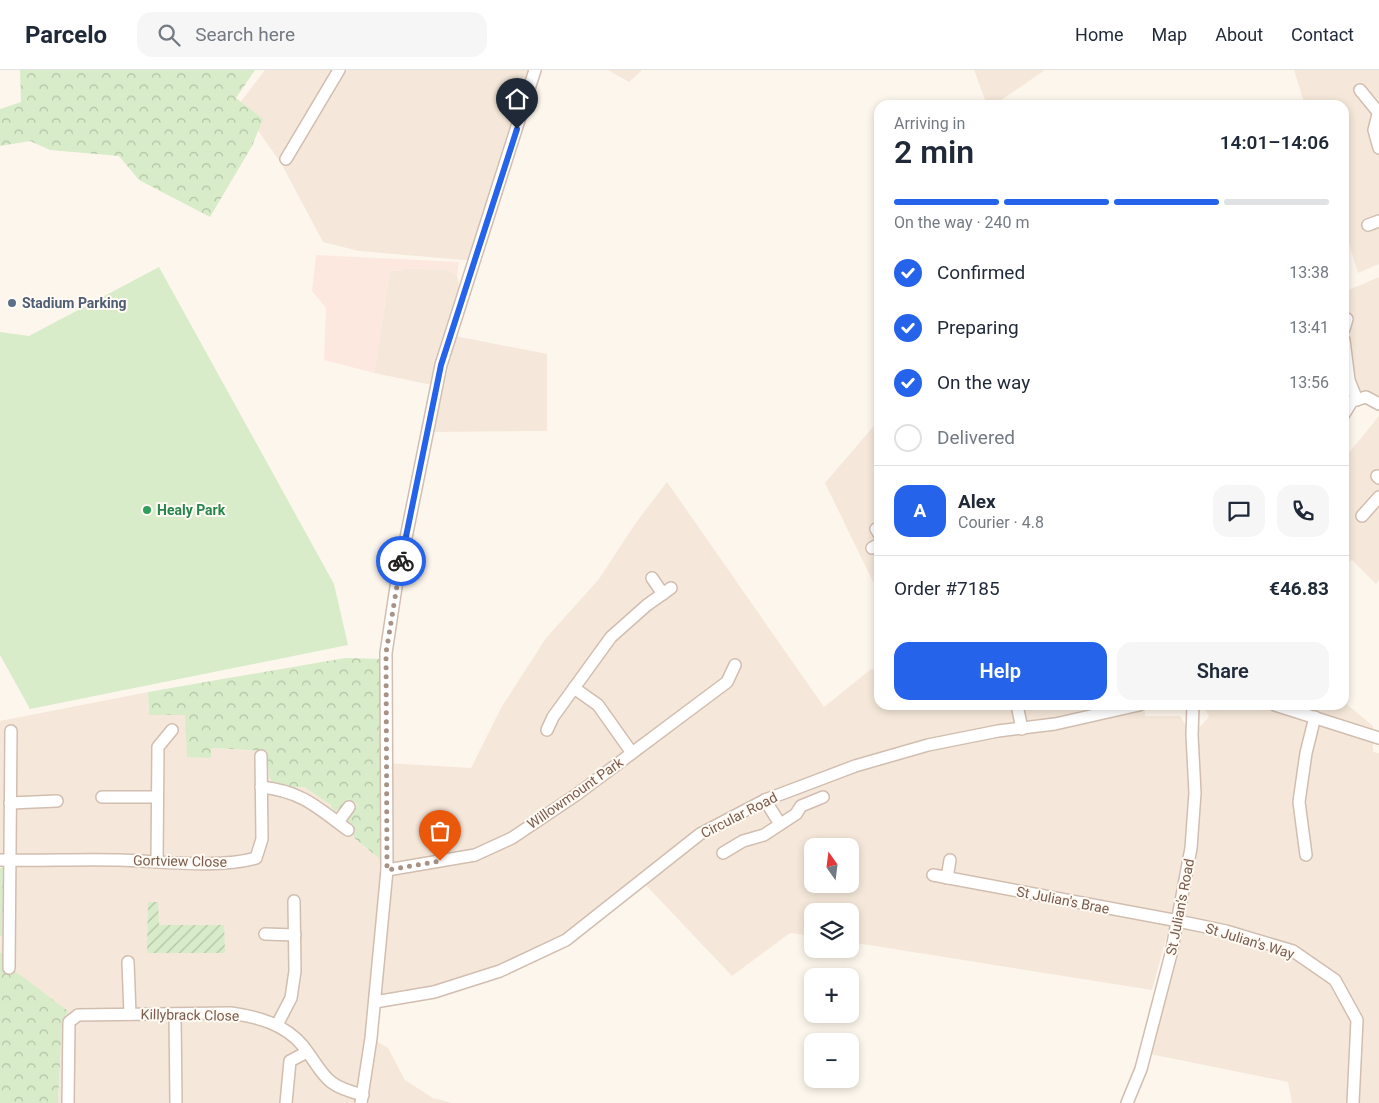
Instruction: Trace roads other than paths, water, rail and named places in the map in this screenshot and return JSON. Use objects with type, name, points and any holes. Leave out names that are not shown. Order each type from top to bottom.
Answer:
[{"type":"street","points":[[286,159],[339,70]]},
{"type":"street","points":[[362,1099],[375,1002],[387,870],[386,653],[396,588],[441,365],[535,70]]},
{"type":"street","points":[[1360,90],[1378,111],[1374,130],[1379,148]]},
{"type":"street","points":[[1349,373],[1357,400]]},
{"type":"street","points":[[1349,406],[1352,401],[1366,397],[1379,404]]},
{"type":"street","points":[[1362,516],[1379,497]]},
{"type":"street","points":[[547,730],[553,717],[611,637],[647,605],[667,591],[652,578]]},
{"type":"street","name":"Willowmount Park","points":[[387,870],[476,855],[512,838],[727,682],[735,665]]},
{"type":"street","points":[[574,688],[598,705],[632,752]]},
{"type":"street","points":[[1018,710],[1022,728]]},
{"type":"street","name":"Circular Road","points":[[375,1002],[434,992],[500,971],[566,940],[700,834],[766,800],[855,766],[928,745],[1054,724],[1117,710]]},
{"type":"street","name":"St Julian's Road","points":[[1127,1103],[1141,1069],[1179,921],[1191,848],[1195,793],[1192,735],[1194,710]]},
{"type":"street","points":[[1293,710],[1379,738]]},
{"type":"street","points":[[1306,855],[1299,802],[1306,753],[1315,716]]},
{"type":"street","points":[[157,861],[158,747],[172,730]]},
{"type":"street","points":[[8,968],[4,946],[5,861],[10,803],[11,731]]},
{"type":"street","name":"Gortview Close","points":[[5,861],[243,862],[256,858],[262,839],[261,756]]},
{"type":"street","points":[[261,787],[280,789],[304,797],[348,830]]},
{"type":"street","points":[[102,797],[157,797]]},
{"type":"street","points":[[723,853],[743,841],[764,835],[796,814],[801,806],[823,797]]},
{"type":"street","points":[[766,800],[780,824]]},
{"type":"street","points":[[10,803],[57,801]]},
{"type":"street","points":[[338,822],[348,807]]},
{"type":"street","points":[[947,878],[950,860]]},
{"type":"street","name":"St Julian's Brae","points":[[933,875],[1179,921]]},
{"type":"street","points":[[277,1025],[291,998],[295,971],[294,900]]},
{"type":"street","name":"St Julian's Way","points":[[1179,921],[1226,931],[1294,951],[1335,980],[1357,1020],[1353,1103]]},
{"type":"street","points":[[265,934],[295,935]]},
{"type":"street","points":[[128,962],[130,1014]]},
{"type":"street","name":"Killybrack Close","points":[[68,1103],[69,1022],[78,1015],[130,1014],[231,1013],[255,1016],[277,1025],[302,1045],[322,1076],[342,1090],[362,1099]]},
{"type":"street","points":[[175,1014],[176,1103]]},
{"type":"street","points":[[286,1103],[290,1061],[307,1052]]},
{"type":"place","name":"Stadium Parking","points":[[12,303]]},
{"type":"place","name":"Healy Park","points":[[147,510]]}]
